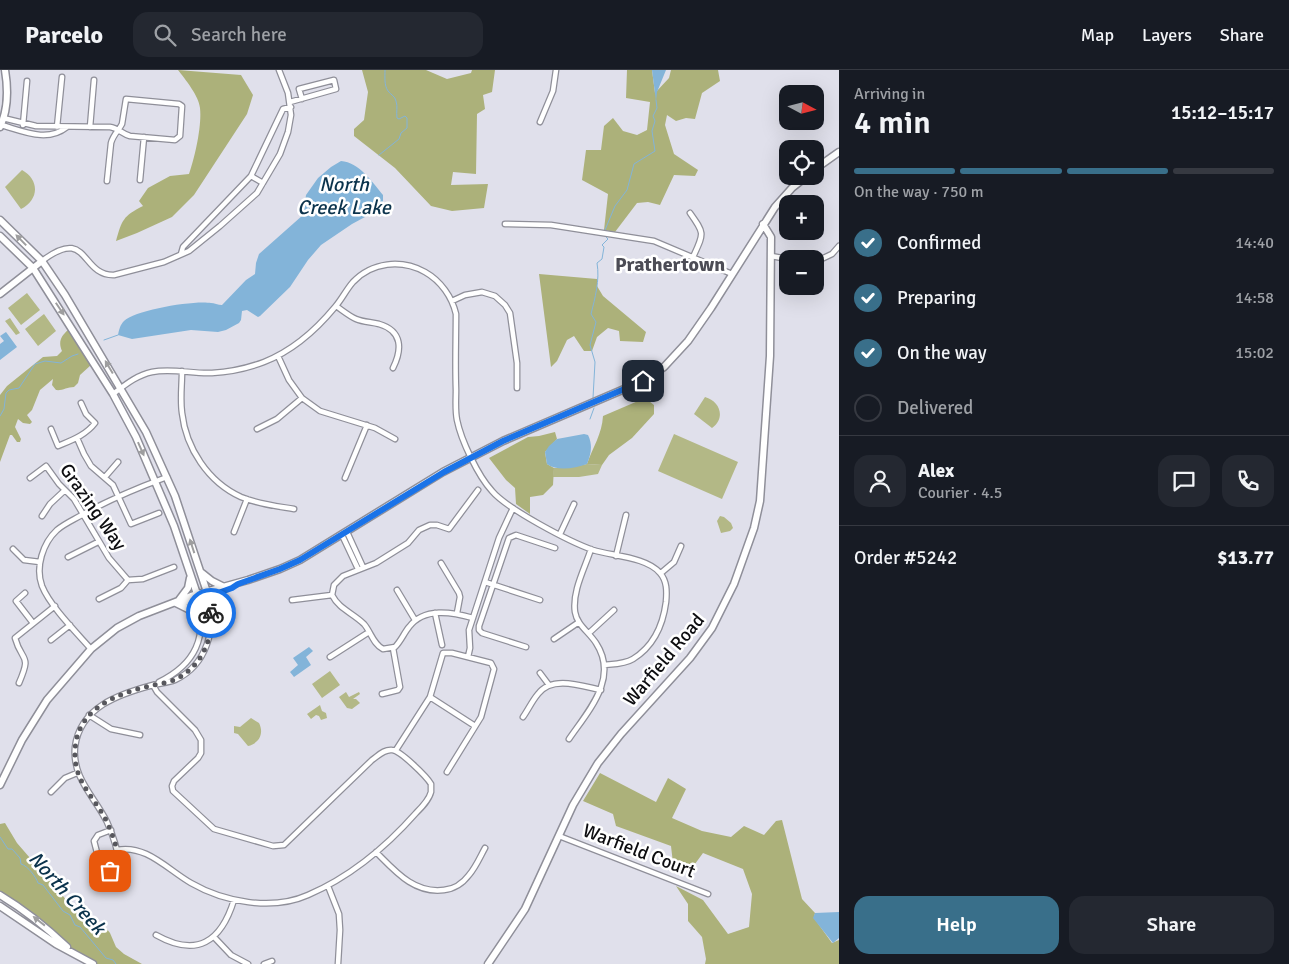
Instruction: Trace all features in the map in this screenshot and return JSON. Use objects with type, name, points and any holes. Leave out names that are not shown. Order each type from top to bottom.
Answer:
[{"type":"main road","points":[[2,123],[7,89],[5,70]]},
{"type":"main road","points":[[824,163],[839,152]]},
{"type":"main road","points":[[0,785],[22,740],[47,700],[91,649],[118,628],[139,616],[178,602],[232,588],[294,563],[472,457],[503,441],[643,381],[664,367],[688,341],[711,308],[763,224],[784,197],[797,185]]},
{"type":"main road","points":[[0,220],[42,261],[65,295],[146,432],[175,496],[208,594]]},
{"type":"main road","name":"Warfield Road","points":[[488,964],[525,909],[573,805],[598,763],[621,734],[690,658],[712,628],[734,584],[754,528],[760,501],[770,356],[771,238],[763,224]]},
{"type":"main road","points":[[0,236],[33,268],[113,394],[136,437],[174,526],[198,597]]},
{"type":"main road","points":[[0,294],[42,261]]},
{"type":"main road","points":[[201,572],[223,589]]},
{"type":"main road","points":[[178,602],[188,588],[190,574]]},
{"type":"main road","points":[[211,612],[223,589]]},
{"type":"main road","points":[[178,602],[190,610],[202,622]]},
{"type":"main road","points":[[0,895],[25,910],[48,928],[83,964]]},
{"type":"main road","points":[[0,906],[56,944],[92,964]]},
{"type":"street","points":[[42,261],[60,249],[73,249],[78,251],[102,273],[114,275],[164,262],[198,245],[257,193],[271,171],[285,141],[291,115],[291,104],[279,70]]},
{"type":"street","points":[[540,122],[553,91],[556,70]]},
{"type":"street","points":[[56,133],[62,76]]},
{"type":"street","points":[[90,127],[94,80]]},
{"type":"street","points":[[181,254],[183,247],[252,176],[284,109],[302,99],[336,90],[334,80],[299,89],[302,99]]},
{"type":"street","points":[[22,131],[27,82]]},
{"type":"street","points":[[2,123],[23,123],[36,126],[110,127],[118,130],[124,134],[178,139],[180,136],[182,106],[179,104],[126,99],[122,124],[118,130],[110,143],[107,181]]},
{"type":"street","points":[[2,123],[39,135],[56,133],[67,127]]},
{"type":"street","points":[[140,180],[144,137]]},
{"type":"street","points":[[252,176],[263,183]]},
{"type":"street","points":[[690,213],[702,233],[702,239],[694,257]]},
{"type":"street","points":[[506,224],[551,225],[659,242],[732,274]]},
{"type":"street","points":[[824,258],[832,254],[839,246]]},
{"type":"street","points":[[771,256],[779,257]]},
{"type":"street","points":[[113,394],[137,377],[151,372],[165,370],[213,373],[232,371],[278,356],[297,345],[336,306],[347,289],[361,274],[371,268],[394,264],[418,268],[428,274],[442,287],[452,301],[456,314],[457,419],[462,437],[492,491],[513,508],[560,534],[592,549],[652,566],[660,573],[665,583],[667,591],[663,619],[657,634],[641,654],[632,660],[620,664],[604,665]]},
{"type":"street","points":[[452,301],[465,295],[482,292],[495,296],[506,305],[510,313],[517,363],[517,388]]},
{"type":"street","points":[[336,306],[355,318],[381,324],[392,331],[400,351],[393,368]]},
{"type":"street","points":[[278,356],[289,380],[302,398],[328,414],[367,425],[395,439]]},
{"type":"street","points":[[182,371],[182,415],[188,438],[200,462],[216,480],[247,499],[294,509]]},
{"type":"street","points":[[257,429],[276,419],[302,398]]},
{"type":"street","points":[[51,429],[58,446],[77,438],[91,428],[96,423],[86,414],[81,403]]},
{"type":"street","points":[[345,478],[367,425]]},
{"type":"street","points":[[77,438],[88,462],[114,485],[130,524],[159,513]]},
{"type":"street","points":[[105,477],[118,462]]},
{"type":"street","name":"Grazing Way","points":[[30,478],[46,466],[64,490],[74,499],[98,542],[128,580]]},
{"type":"street","points":[[91,649],[45,593],[39,573],[42,552],[59,528],[94,507],[167,477]]},
{"type":"street","points":[[42,516],[50,504],[64,490]]},
{"type":"street","points":[[473,618],[457,613],[435,613],[415,620],[399,643],[393,648],[383,649],[379,647],[361,622],[339,605],[332,595],[338,580],[343,576],[376,563],[408,542],[414,534],[425,527],[437,525],[449,529],[478,490]]},
{"type":"street","points":[[234,532],[247,499]]},
{"type":"street","points":[[560,534],[574,504]]},
{"type":"street","points":[[468,657],[470,648],[468,634],[499,538],[513,508]]},
{"type":"street","points":[[616,556],[626,515]]},
{"type":"street","points":[[345,534],[361,568]]},
{"type":"street","points":[[526,647],[482,633],[479,630],[509,538],[512,535],[516,535],[554,548]]},
{"type":"street","points":[[68,557],[98,542]]},
{"type":"street","points":[[660,573],[674,562],[681,546]]},
{"type":"street","points":[[13,549],[24,560],[40,562]]},
{"type":"street","points":[[569,739],[596,700],[601,690],[604,675],[604,665],[600,650],[579,622],[575,612],[575,596],[592,549]]},
{"type":"street","points":[[441,563],[459,593],[457,613]]},
{"type":"street","points":[[99,600],[121,588],[128,580],[143,579],[174,567]]},
{"type":"street","points":[[485,582],[540,600]]},
{"type":"street","points":[[397,590],[415,620]]},
{"type":"street","points":[[26,593],[16,601],[32,623]]},
{"type":"street","points":[[111,830],[96,836],[94,844],[103,870],[110,871],[121,868],[118,850],[111,830],[77,773],[75,757],[81,727],[89,715],[109,700],[153,685],[175,680],[190,670],[198,661],[209,640],[211,612],[208,594]]},
{"type":"street","points":[[292,600],[332,595]]},
{"type":"street","points":[[153,685],[171,676],[184,665],[193,653],[199,640],[202,622],[198,597]]},
{"type":"street","points":[[19,683],[26,664],[25,657],[15,638],[55,606]]},
{"type":"street","points":[[589,633],[614,610]]},
{"type":"street","points":[[435,613],[442,645]]},
{"type":"street","points":[[554,638],[579,622]]},
{"type":"street","points":[[51,640],[70,625]]},
{"type":"street","points":[[330,657],[369,632]]},
{"type":"street","points":[[382,694],[398,690],[401,683],[393,648]]},
{"type":"street","points":[[396,750],[430,697],[444,652],[491,663],[494,668],[483,713],[447,772]]},
{"type":"street","points":[[540,673],[549,685]]},
{"type":"street","points":[[523,717],[538,693],[549,685],[563,683],[601,690]]},
{"type":"street","points":[[118,850],[128,848],[139,850],[199,887],[234,900],[257,902],[285,901],[307,896],[328,886],[350,872],[396,835],[429,798],[432,790],[430,783],[404,756],[396,750],[386,751],[372,760],[287,842],[277,846],[265,844],[214,829],[173,791],[174,781],[198,758],[201,740],[195,730],[157,692],[153,685]]},
{"type":"street","points":[[430,697],[475,726]]},
{"type":"street","points":[[89,715],[111,729],[140,735]]},
{"type":"street","points":[[51,792],[65,778],[77,773]]},
{"type":"street","name":"Warfield Court","points":[[559,836],[708,894]]},
{"type":"street","points":[[376,852],[412,885],[437,891],[447,890],[462,883],[474,868],[485,848]]},
{"type":"street","points":[[328,886],[339,914],[338,964]]},
{"type":"street","points":[[156,935],[176,944],[192,946],[214,937],[225,923],[234,900]]},
{"type":"street","points":[[214,937],[231,955],[248,964]]},
{"type":"street","points":[[264,964],[272,961]]},
{"type":"green space","points":[[178,70],[241,75],[253,95],[247,114],[194,195],[172,217],[116,241],[124,219],[143,206],[139,201],[148,188],[170,176],[189,174],[198,141],[200,108],[194,93]]},
{"type":"green space","points":[[362,70],[426,70],[447,79],[471,73],[472,70],[495,70],[492,92],[483,95],[485,109],[477,114],[476,174],[453,172],[451,185],[488,184],[484,208],[452,211],[431,206],[395,168],[354,136],[354,129],[364,120],[368,92]]},
{"type":"green space","points":[[627,70],[652,70],[655,93],[669,78],[671,70],[718,70],[720,81],[702,93],[695,119],[686,118],[676,121],[667,115],[665,125],[674,154],[698,170],[695,176],[674,175],[660,205],[648,202],[637,203],[615,232],[604,230],[608,194],[582,180],[586,150],[601,150],[604,126],[613,118],[623,131],[637,135],[647,130],[650,102],[626,98]]},
{"type":"green space","points":[[22,170],[32,179],[35,190],[31,201],[21,209],[5,187]]},
{"type":"green space","points":[[539,274],[597,279],[597,286],[603,296],[646,332],[643,342],[620,341],[619,331],[608,328],[597,337],[592,351],[584,351],[574,336],[567,340],[557,361],[551,367]]},
{"type":"green space","points":[[27,293],[40,310],[21,325],[8,308]]},
{"type":"green space","points":[[44,314],[56,331],[38,346],[25,329]]},
{"type":"green space","points":[[10,318],[20,333],[16,335],[5,321]]},
{"type":"green space","points":[[68,330],[91,365],[80,375],[78,383],[74,387],[56,390],[52,385],[53,379],[40,390],[32,410],[27,415],[32,422],[30,424],[23,423],[18,419],[15,427],[21,439],[20,442],[17,442],[10,435],[0,462],[0,395],[7,386],[43,357],[57,356],[62,351],[61,339]]},
{"type":"green space","points":[[705,397],[714,402],[719,410],[719,419],[712,428],[694,414]]},
{"type":"green space","points":[[645,398],[654,405],[654,414],[632,438],[609,455],[602,465],[587,464],[599,435],[603,416]]},
{"type":"green space","points":[[555,432],[557,439],[545,452],[547,464],[554,468],[553,485],[543,495],[530,497],[530,514],[516,504],[515,488],[506,480],[489,458],[528,437]]},
{"type":"green space","points":[[674,434],[738,462],[722,499],[658,471]]},
{"type":"green space","points":[[587,464],[602,465],[598,474],[579,477],[553,477],[554,468],[567,468]]},
{"type":"green space","points":[[720,516],[731,523],[733,528],[730,531],[721,533],[717,521]]},
{"type":"green space","points":[[330,671],[340,685],[322,698],[312,684]]},
{"type":"green space","points":[[346,692],[349,697],[359,692],[360,694],[353,699],[360,703],[352,709],[347,708],[339,697]]},
{"type":"green space","points":[[320,705],[327,718],[321,720],[316,715],[311,719],[307,714]]},
{"type":"green space","points":[[251,718],[259,723],[261,734],[255,743],[248,746],[238,734],[234,733],[234,726],[240,727]]},
{"type":"green space","points":[[600,773],[656,802],[668,778],[686,789],[672,818],[702,831],[731,837],[744,826],[764,835],[776,821],[782,820],[802,899],[815,913],[814,918],[832,943],[839,940],[839,964],[705,964],[706,959],[702,937],[688,921],[688,904],[676,886],[703,900],[728,934],[749,927],[752,894],[743,869],[703,853],[692,868],[673,863],[671,846],[616,826],[613,814],[583,801]]},
{"type":"green space","points":[[5,823],[17,843],[88,925],[94,922],[103,924],[110,933],[116,947],[142,964],[93,964],[79,957],[0,895],[0,824]]},
{"type":"water","points":[[652,70],[666,70],[657,92],[656,101]]},
{"type":"water","name":"North Creek Lake","points":[[341,161],[354,165],[365,173],[383,195],[383,205],[321,245],[308,260],[290,287],[260,316],[258,317],[247,310],[242,311],[239,323],[218,332],[191,330],[132,339],[118,335],[124,321],[140,313],[192,303],[203,302],[222,305],[246,280],[255,274],[259,254],[303,215],[306,195],[318,178]]},
{"type":"water","points":[[6,332],[17,347],[0,360],[0,344],[4,341],[0,336]]},
{"type":"water","points":[[584,434],[588,435],[591,446],[587,464],[561,469],[547,464],[545,452],[557,439]]},
{"type":"water","points":[[309,647],[313,651],[306,657],[311,665],[294,677],[290,672],[298,665],[293,658]]},
{"type":"water","points":[[839,912],[839,938],[833,943],[813,918],[815,913]]},
{"type":"waterway","name":"North Creek","points":[[379,155],[399,139],[401,133],[407,128],[407,118],[405,116],[397,118],[397,103],[386,86],[385,70]]},
{"type":"waterway","points":[[605,230],[615,206],[627,190],[634,164],[655,151],[652,131],[655,121],[653,116],[657,108],[656,100]]},
{"type":"waterway","points":[[593,398],[595,362],[590,345],[596,322],[591,314],[597,282],[597,263],[602,259],[604,247],[602,245],[608,239],[605,236]]},
{"type":"waterway","name":"North Creek","points":[[104,340],[118,335]]},
{"type":"waterway","name":"North Creek","points":[[0,416],[4,409],[6,393],[9,390],[19,388],[35,364],[45,361],[61,363],[78,354]]},
{"type":"waterway","points":[[590,419],[594,408]]},
{"type":"waterway","name":"North Creek","points":[[0,837],[8,849],[12,849],[20,858],[21,864],[31,872],[38,883],[43,885],[63,911],[70,915],[75,925],[80,927],[106,958],[113,960],[116,964]]},
{"type":"way so far","points":[[110,871],[121,868],[118,850],[111,830],[77,773],[75,757],[81,727],[89,715],[109,700],[153,685],[167,683],[190,670],[198,661],[209,640],[211,613]]},
{"type":"district","name":"Prathertown","points":[[670,264]]},
{"type":"route","points":[[211,613],[221,592],[300,560],[444,472],[503,441],[643,381]]}]
